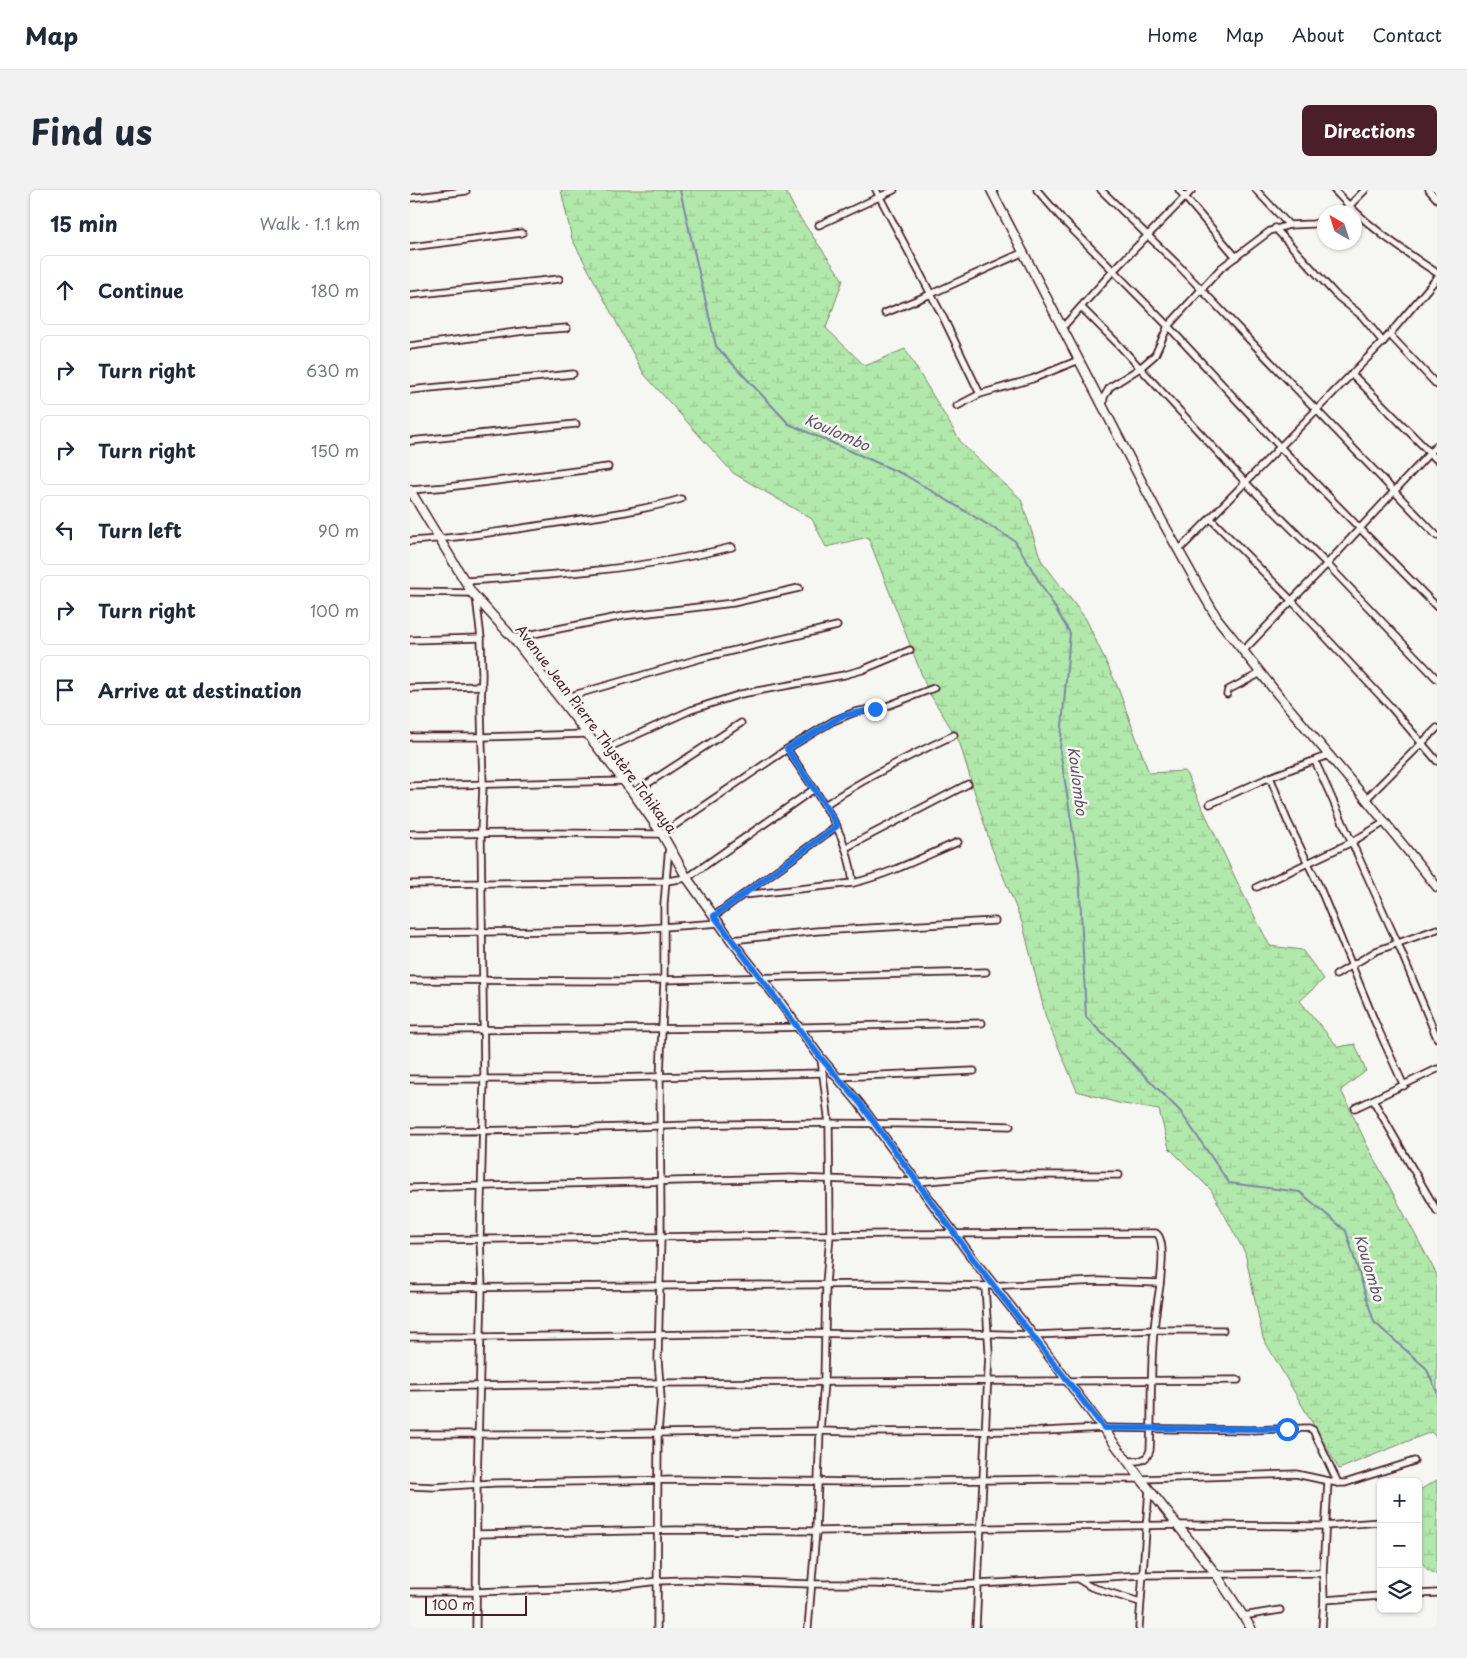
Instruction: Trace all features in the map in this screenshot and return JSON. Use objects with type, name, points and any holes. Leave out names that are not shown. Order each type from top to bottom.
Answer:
[{"type":"street","points":[[876,190],[931,294],[980,394]]},
{"type":"street","points":[[818,224],[894,190]]},
{"type":"street","points":[[991,190],[1103,408],[1199,587],[1218,618],[1260,673],[1437,887]]},
{"type":"street","points":[[1037,190],[1064,221],[1168,326],[1280,447],[1437,607]]},
{"type":"street","points":[[1101,190],[1201,290],[1437,536]]},
{"type":"street","points":[[1179,190],[1236,257]]},
{"type":"street","points":[[1062,328],[1113,271],[1192,190]]},
{"type":"street","points":[[1256,190],[1289,225]]},
{"type":"street","points":[[1334,190],[1348,205]]},
{"type":"street","points":[[1350,205],[1365,190]]},
{"type":"street","points":[[1429,190],[1437,199]]},
{"type":"street","points":[[410,198],[466,191]]},
{"type":"street","points":[[1362,217],[1437,274]]},
{"type":"street","points":[[1103,408],[1104,397],[1110,387],[1140,368],[1155,355],[1168,326],[1221,268],[1263,235],[1275,228],[1317,223]]},
{"type":"street","points":[[1275,228],[1336,295],[1362,316],[1383,342]]},
{"type":"street","points":[[410,247],[522,233]]},
{"type":"street","points":[[886,313],[1024,252]]},
{"type":"street","points":[[1179,550],[1211,520],[1390,335],[1437,278]]},
{"type":"street","points":[[410,296],[559,279]]},
{"type":"street","points":[[1081,307],[1246,483],[1437,679]]},
{"type":"street","points":[[410,346],[524,331],[566,328]]},
{"type":"street","points":[[1390,335],[1437,385]]},
{"type":"street","points":[[957,406],[980,394],[1032,378],[1078,360]]},
{"type":"street","points":[[410,390],[573,374]]},
{"type":"street","points":[[1352,374],[1437,460]]},
{"type":"street","points":[[410,440],[576,424]]},
{"type":"street","points":[[1243,651],[1292,602],[1437,445]]},
{"type":"street","points":[[410,490],[608,467]]},
{"type":"street","name":"Avenue Jean Pierre Thystère Tchikaya","points":[[410,490],[474,595],[513,638],[624,781],[662,834],[687,878],[731,940],[820,1057],[875,1123],[916,1182],[993,1285],[1216,1574],[1251,1628]]},
{"type":"street","points":[[410,541],[524,528],[643,509],[681,499]]},
{"type":"street","points":[[1211,520],[1292,602],[1389,705],[1437,761]]},
{"type":"street","points":[[465,581],[609,569],[696,556],[732,547]]},
{"type":"street","points":[[513,638],[623,616],[733,603],[798,588]]},
{"type":"street","points":[[410,592],[474,595],[481,638],[484,1131],[480,1239],[482,1287],[477,1484],[476,1628]]},
{"type":"street","points":[[560,699],[702,658],[837,626]]},
{"type":"street","points":[[410,640],[481,638]]},
{"type":"street","points":[[601,751],[691,710],[740,694],[844,675],[862,670],[910,650]]},
{"type":"street","points":[[1227,694],[1228,690],[1260,673]]},
{"type":"street","points":[[410,688],[482,686]]},
{"type":"street","points":[[410,834],[662,834],[787,749],[842,716],[886,706],[934,688]]},
{"type":"street","points":[[633,793],[741,723]]},
{"type":"street","points":[[1366,799],[1437,728]]},
{"type":"street","points":[[410,737],[587,734]]},
{"type":"street","points":[[825,805],[865,779],[954,734]]},
{"type":"street","points":[[787,749],[837,826],[846,847],[853,883]]},
{"type":"street","points":[[1210,804],[1270,777],[1329,755]]},
{"type":"street","points":[[1315,761],[1398,944],[1437,1038]]},
{"type":"street","points":[[1270,777],[1287,820],[1308,864],[1404,1086]]},
{"type":"street","points":[[410,786],[624,781]]},
{"type":"street","points":[[846,847],[968,784]]},
{"type":"street","points":[[410,884],[666,881],[687,878],[814,789]]},
{"type":"street","points":[[1257,887],[1352,842],[1385,822]]},
{"type":"street","points":[[714,916],[837,826]]},
{"type":"street","points":[[744,895],[853,883],[891,872],[958,842]]},
{"type":"street","points":[[656,1628],[658,1581],[658,1433],[661,1408],[658,1359],[658,1286],[661,1236],[660,1078],[664,980],[663,927],[669,846]]},
{"type":"street","points":[[731,940],[817,931],[995,921]]},
{"type":"street","points":[[410,933],[620,930],[720,923]]},
{"type":"street","points":[[1336,975],[1376,951],[1437,929]]},
{"type":"street","points":[[410,980],[664,980],[986,972]]},
{"type":"street","points":[[410,1030],[982,1023]]},
{"type":"street","points":[[808,1628],[816,1531],[824,1383],[826,1284],[830,1235],[828,1124],[820,1057]]},
{"type":"street","points":[[1355,1108],[1437,1069]]},
{"type":"street","points":[[410,1079],[660,1078],[823,1072]]},
{"type":"street","points":[[837,1077],[974,1072]]},
{"type":"street","points":[[1374,1100],[1437,1211]]},
{"type":"street","points":[[410,1131],[875,1123],[1010,1126]]},
{"type":"street","points":[[410,1188],[790,1178],[916,1182],[1000,1175],[1119,1175]]},
{"type":"street","points":[[410,1240],[954,1233],[1156,1233],[1159,1235],[1161,1244],[1160,1283],[1154,1330],[1151,1428],[1148,1455],[1140,1461],[1128,1461]]},
{"type":"street","points":[[410,1288],[826,1284],[947,1284],[984,1286],[1099,1281],[1160,1283]]},
{"type":"street","points":[[976,1628],[988,1382],[988,1333],[984,1286]]},
{"type":"street","points":[[410,1337],[480,1338],[826,1333],[988,1333],[1033,1335],[1154,1330],[1223,1330]]},
{"type":"street","points":[[410,1387],[660,1383],[1238,1380]]},
{"type":"street","points":[[410,1434],[1054,1431],[1104,1428],[1312,1429],[1338,1483]]},
{"type":"street","points":[[410,1486],[434,1487],[477,1484],[658,1480],[818,1482],[1141,1479],[1296,1474],[1345,1483],[1414,1461]]},
{"type":"street","points":[[1322,1628],[1328,1481]]},
{"type":"street","points":[[1139,1628],[1149,1489]]},
{"type":"street","points":[[477,1534],[658,1530],[816,1531],[1178,1525],[1325,1526],[1377,1522]]},
{"type":"street","points":[[410,1592],[476,1592],[612,1587],[658,1581],[685,1580],[941,1586],[1078,1578],[1323,1572]]},
{"type":"street","points":[[1078,1578],[1091,1587],[1140,1602]]},
{"type":"street","points":[[1422,1594],[1437,1593]]},
{"type":"street","points":[[1324,1600],[1377,1596]]},
{"type":"street","points":[[1243,1616],[1280,1610]]},
{"type":"green space","points":[[561,190],[785,190],[798,215],[843,280],[826,328],[865,366],[905,349],[962,444],[1021,499],[1041,560],[1086,619],[1118,688],[1149,773],[1185,771],[1241,890],[1270,946],[1302,950],[1324,979],[1300,1001],[1338,1047],[1355,1044],[1366,1071],[1341,1090],[1368,1147],[1437,1275],[1437,1438],[1431,1432],[1339,1469],[1263,1338],[1245,1253],[1211,1190],[1169,1148],[1159,1110],[1118,1103],[1077,1091],[1046,1018],[1023,925],[991,846],[959,741],[928,691],[868,537],[826,547],[812,519],[733,473],[644,374],[572,239]]},
{"type":"green space","points":[[1437,1480],[1437,1575],[1427,1569],[1422,1562],[1422,1489]]},
{"type":"waterway","name":"Koulombo","points":[[680,190],[716,346],[789,424],[905,475],[1015,541],[1070,633],[1060,750],[1079,870],[1086,1017],[1180,1111],[1229,1183],[1300,1192],[1346,1231],[1374,1322],[1426,1368],[1437,1392]]},
{"type":"route","points":[[875,709],[842,716],[787,749],[837,826],[714,916],[820,1057],[860,1103],[973,1259],[1104,1428],[1287,1429]]}]
